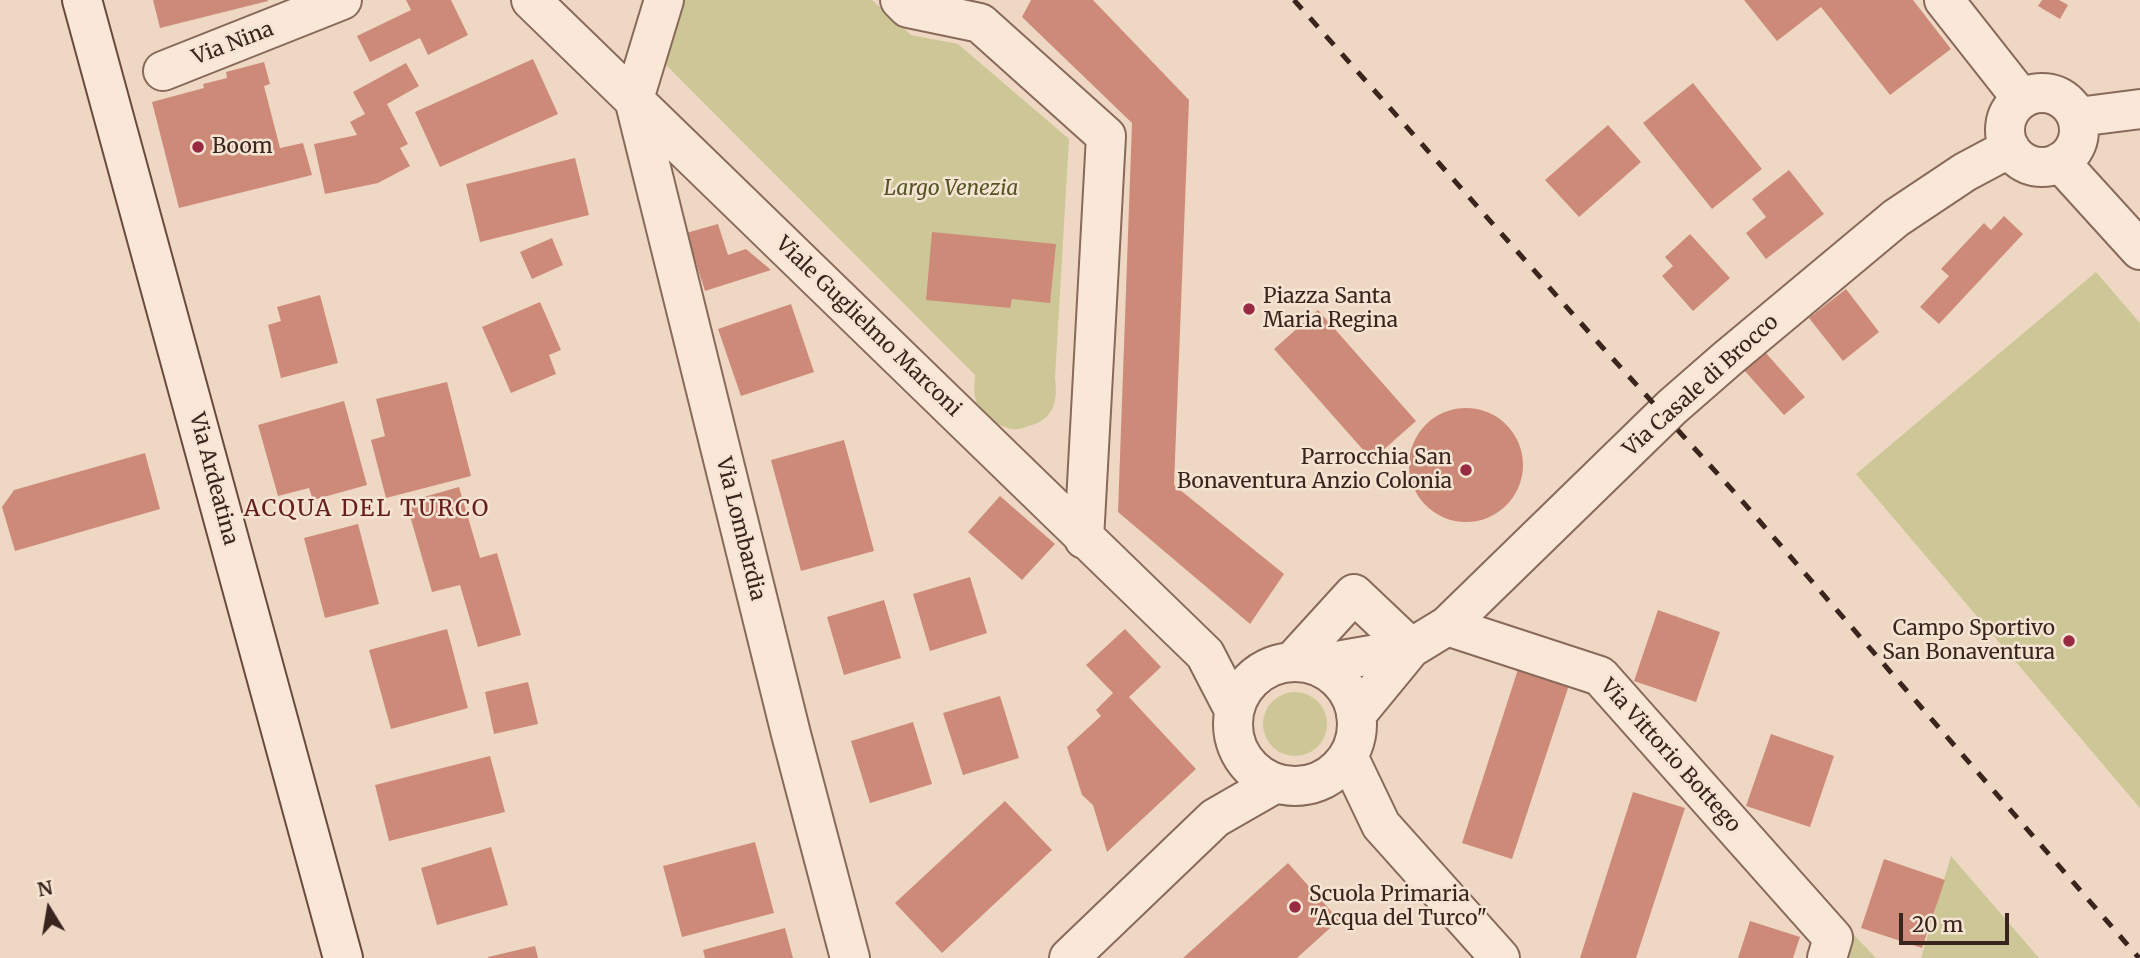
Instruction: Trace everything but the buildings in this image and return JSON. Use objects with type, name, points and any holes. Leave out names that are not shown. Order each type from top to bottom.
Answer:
[{"type":"street","name":"Via Ardeatina","points":[[82,0],[130,168],[343,958]]},
{"type":"street","name":"Via Nina","points":[[163,71],[294,9],[342,0]]},
{"type":"street","name":"Viale Guglielmo Marconi","points":[[531,0],[1205,654],[1234,710]]},
{"type":"street","points":[[634,99],[664,0]]},
{"type":"street","points":[[900,0],[908,8],[980,23],[1106,136],[1084,538]]},
{"type":"street","points":[[1944,0],[2022,99]]},
{"type":"street","points":[[2032,94],[2054,94],[2073,108],[2078,117],[2079,138],[2075,148],[2060,162],[2038,167],[2018,158],[2010,148],[2005,127],[2013,106],[2032,94]]},
{"type":"street","name":"Via Lombardia","points":[[634,99],[791,734],[850,958]]},
{"type":"street","points":[[2078,117],[2140,108]]},
{"type":"street","name":"Via Casale di Brocco","points":[[1411,649],[1447,626],[1688,393],[1821,279],[1920,201],[1965,172],[2010,148]]},
{"type":"street","points":[[2060,162],[2140,250]]},
{"type":"street","points":[[1288,666],[1354,594],[1411,649]]},
{"type":"street","name":"Via Vittorio Bottego","points":[[1447,626],[1600,676],[1833,938],[1827,958]]},
{"type":"street","points":[[1381,825],[1295,783],[1253,769],[1237,748],[1233,729],[1234,710],[1248,683],[1288,666],[1411,649]]},
{"type":"street","points":[[1356,715],[1411,649]]},
{"type":"street","name":"Viale Guglielmo Marconi","points":[[1205,654],[1288,666]]},
{"type":"street","points":[[1069,958],[1215,818],[1295,783],[1327,777],[1348,756],[1356,736],[1356,715],[1352,698],[1329,672],[1288,666]]},
{"type":"street","points":[[1215,818],[1237,748]]},
{"type":"street","points":[[1348,756],[1381,825],[1500,958]]},
{"type":"green space","name":"Largo Venezia","points":[[685,0],[872,0],[911,35],[958,44],[1069,139],[1056,395],[1049,414],[1044,419],[1012,429],[998,424],[978,411],[974,391],[975,375],[661,60]]},
{"type":"green space","name":"Campo Sportivo San Bonaventura","points":[[2096,272],[2140,323],[2140,808],[1856,474]]},
{"type":"green space","points":[[1289,692],[1301,692],[1318,701],[1325,712],[1325,736],[1318,747],[1301,756],[1289,756],[1277,751],[1268,742],[1263,730],[1263,718],[1268,706],[1277,697]]},
{"type":"green space","points":[[1951,856],[2039,958],[1921,958]]},
{"type":"green space","points":[[1850,931],[1876,958],[1842,958]]},
{"type":"railway","points":[[1294,0],[1736,494],[2139,958]]},
{"type":"place","name":"Boom","points":[[198,147]]},
{"type":"place","name":"Piazza Santa Maria Regina","points":[[1249,309]]},
{"type":"place","name":"Parrocchia San Bonaventura Anzio Colonia","points":[[1466,470]]},
{"type":"place","name":"Campo Sportivo San Bonaventura","points":[[2069,641]]},
{"type":"place","name":"Scuola Primaria \"Acqua del Turco\"","points":[[1295,907]]},
{"type":"district","name":"ACQUA DEL TURCO","points":[[367,509]]}]
